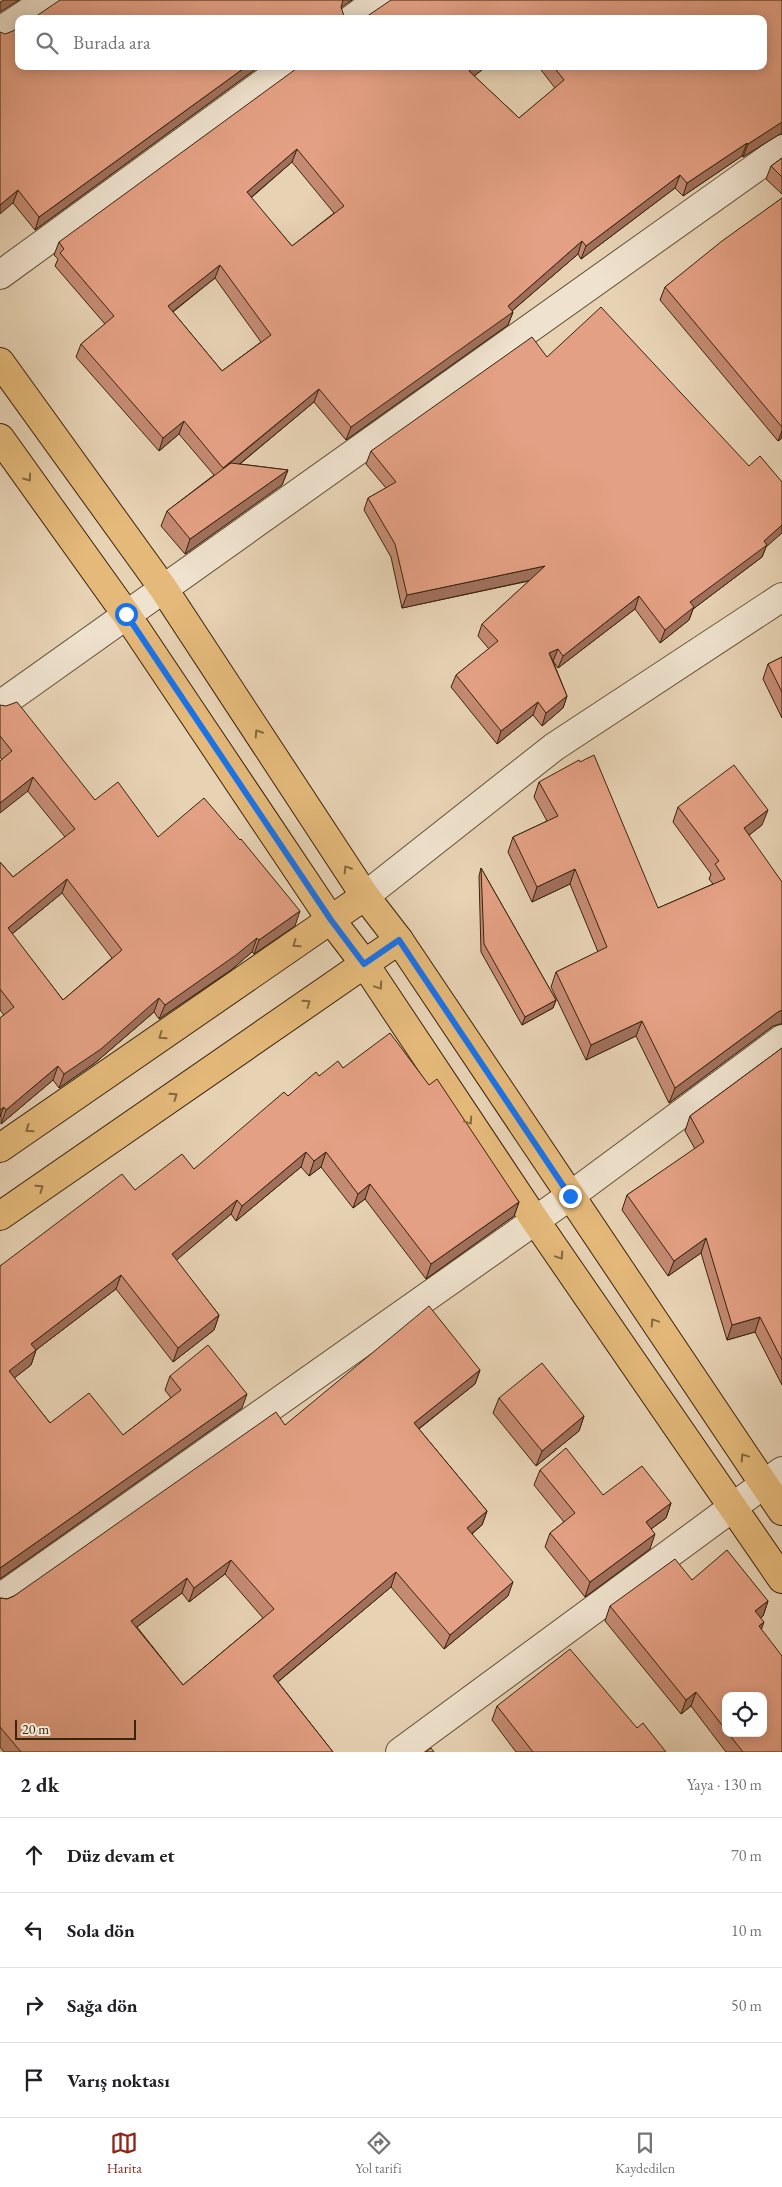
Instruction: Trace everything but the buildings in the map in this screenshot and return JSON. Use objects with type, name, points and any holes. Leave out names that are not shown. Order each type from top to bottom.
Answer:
[{"type":"main road","points":[[0,362],[163,588],[365,896],[399,940],[570,1196],[772,1478],[782,1511]]},
{"type":"main road","points":[[0,438],[126,614],[331,920],[364,964],[535,1220],[782,1579]]},
{"type":"main road","points":[[0,1148],[365,896]]},
{"type":"main road","points":[[0,1216],[399,940]]},
{"type":"street","points":[[24,15],[47,0]]},
{"type":"street","points":[[357,15],[378,0]]},
{"type":"street","points":[[0,31],[15,21]]},
{"type":"street","points":[[0,275],[282,70]]},
{"type":"street","points":[[0,705],[782,149]]},
{"type":"street","points":[[365,896],[554,747],[782,597]]},
{"type":"street","points":[[0,1598],[570,1196],[782,1038]]},
{"type":"street","points":[[400,1752],[772,1478]]},
{"type":"route","points":[[126,614],[331,920],[364,964],[399,940],[570,1196]]}]
